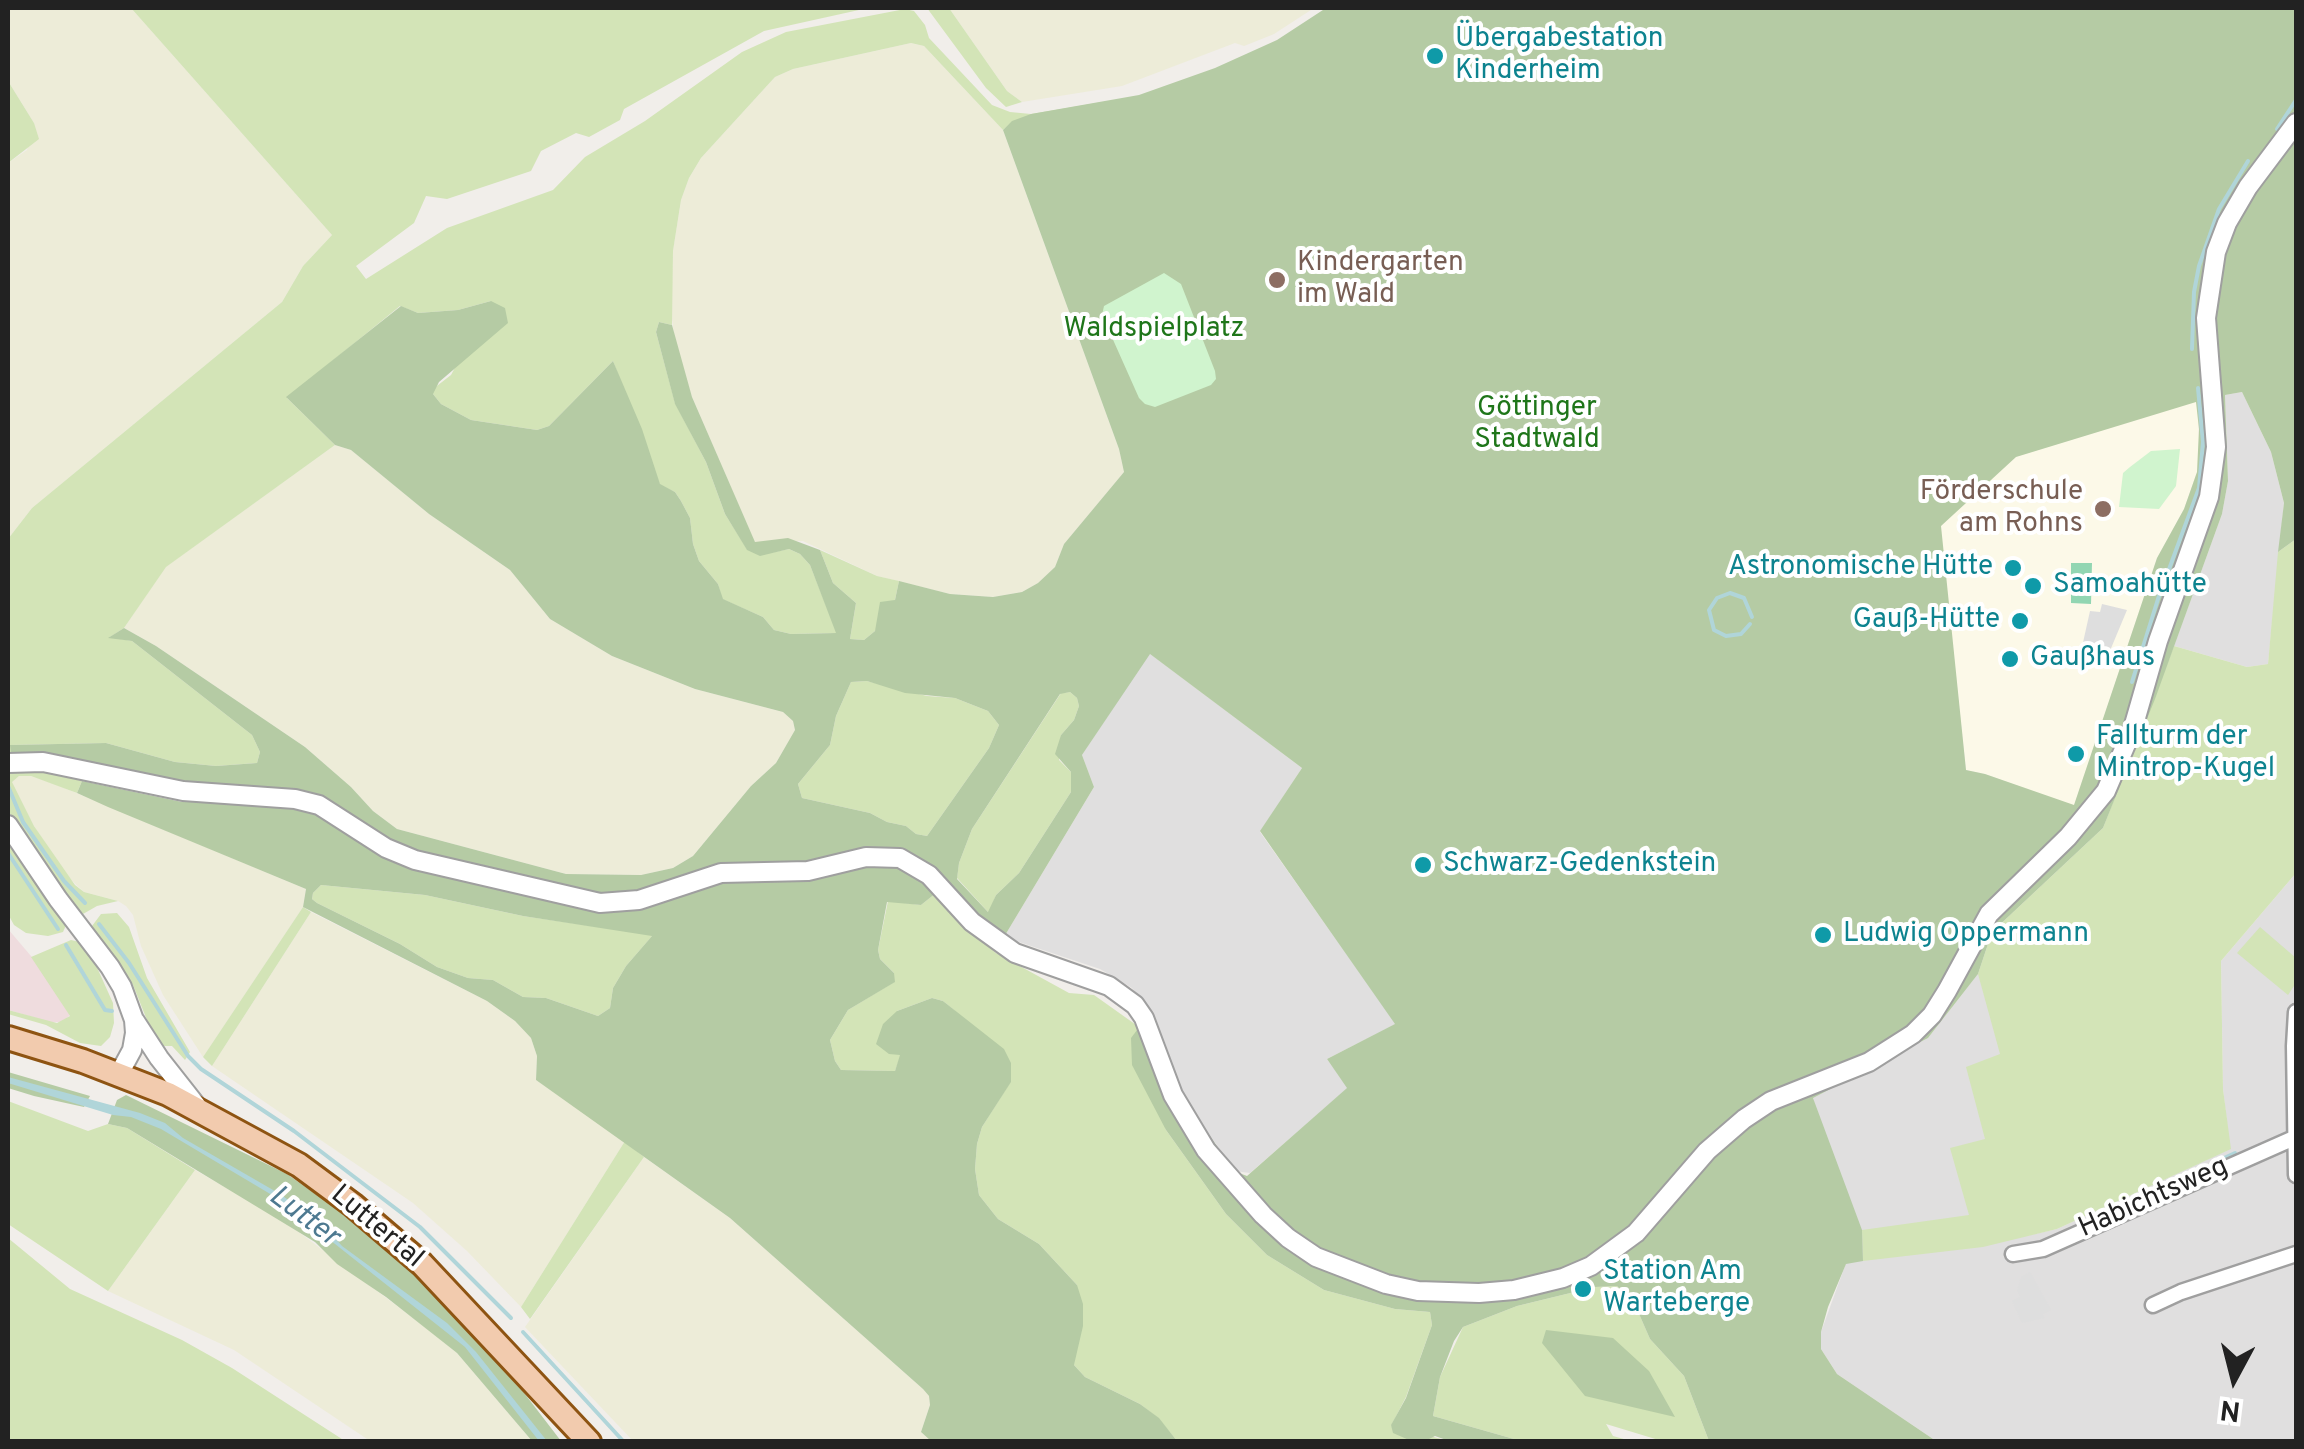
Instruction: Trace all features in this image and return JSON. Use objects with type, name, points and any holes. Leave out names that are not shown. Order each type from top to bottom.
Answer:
[{"type":"main road","name":"Luttertal","points":[[8,1038],[119,1074],[200,1110],[299,1166],[388,1234],[471,1312],[589,1442]]},
{"type":"street","points":[[8,763],[44,762],[183,791],[295,799],[319,806],[386,848],[415,860],[600,902],[639,900],[721,873],[808,871],[866,856],[900,858],[929,876],[972,922],[1015,954],[1109,986],[1134,1006],[1144,1018],[1173,1095],[1206,1150],[1262,1215],[1316,1257],[1386,1284],[1418,1291],[1514,1290],[1562,1278],[1592,1266],[1636,1233],[1707,1152],[1744,1119],[1772,1101],[1869,1062],[1913,1034],[1932,1015],[1989,914],[2068,837],[2106,791],[2133,728],[2158,641],[2208,497],[2216,447],[2206,318],[2216,252],[2248,186],[2296,123]]},
{"type":"street","points":[[8,825],[110,967],[159,1058],[200,1110]]},
{"type":"street","points":[[2296,1012],[2296,1176]]},
{"type":"street","points":[[119,1074],[134,1042],[132,1014]]},
{"type":"street","name":"Habichtsweg","points":[[2013,1254],[2043,1250],[2294,1138]]},
{"type":"street","points":[[2152,1306],[2195,1287],[2296,1254]]},
{"type":"shaded area","points":[[2242,392],[2271,452],[2284,503],[2268,664],[2247,667],[2174,646],[2222,514],[2228,481],[2225,395]]},
{"type":"shaded area","points":[[2197,401],[2197,472],[2184,509],[2157,558],[2074,806],[1966,770],[1940,526],[2015,457]]},
{"type":"shaded area","points":[[2102,604],[2127,610],[2104,665],[2080,656],[2090,611],[2100,612]]},
{"type":"shaded area","points":[[1149,653],[1302,768],[1260,832],[1396,1024],[1327,1059],[1348,1088],[1250,1173],[1234,1171],[1186,1101],[1150,1013],[1132,988],[1100,969],[1004,937],[1094,787],[1082,755]]},
{"type":"shaded area","points":[[2296,873],[2296,1441],[1936,1441],[1837,1374],[1821,1349],[1821,1332],[1846,1263],[1813,1097],[1928,1038],[1978,974],[2017,985],[2012,1239],[2057,1229],[2230,1149],[2223,1089],[2221,961]]},
{"type":"shaded area","points":[[8,929],[42,969],[70,1015],[63,1022],[8,1010]]},
{"type":"shaded area","points":[[2030,1272],[2051,1310],[2043,1314],[2045,1318],[2022,1323],[2012,1301],[2020,1297],[2017,1291],[2021,1277]]},
{"type":"green space","points":[[8,8],[131,8],[332,235],[303,266],[282,302],[32,508],[8,539],[8,163],[27,150],[34,123],[8,81]]},
{"type":"green space","points":[[131,8],[868,8],[764,31],[624,109],[620,120],[589,137],[576,133],[541,151],[531,171],[447,199],[426,196],[414,223],[356,266],[366,279],[447,228],[553,190],[585,157],[645,121],[742,52],[786,32],[905,9],[914,11],[929,38],[992,105],[1031,114],[1109,101],[1012,122],[1003,130],[924,46],[911,43],[793,69],[775,77],[701,158],[689,178],[681,200],[673,251],[672,325],[659,322],[656,332],[675,403],[706,462],[725,514],[747,549],[760,555],[789,549],[800,554],[810,565],[837,633],[791,634],[774,630],[763,617],[722,599],[718,584],[699,561],[690,518],[681,501],[675,492],[660,485],[613,361],[549,426],[537,430],[471,420],[441,404],[433,389],[451,375],[491,301],[458,310],[418,313],[400,306],[287,398],[335,445],[166,567],[124,628],[110,637],[132,641],[252,735],[260,752],[257,763],[216,766],[175,762],[106,743],[11,745],[8,756],[8,539],[32,508],[282,302],[303,266],[332,235]]},
{"type":"green space","points":[[927,8],[949,8],[1007,91],[1022,102],[1006,107],[986,88]]},
{"type":"green space","points":[[949,8],[1314,8],[1274,34],[1244,46],[1235,43],[1122,86],[1022,102],[1007,91]]},
{"type":"green space","name":"Göttinger Stadtwald","points":[[1326,8],[2296,8],[2296,539],[2278,552],[2284,503],[2271,452],[2242,392],[2225,395],[2228,481],[2222,514],[2103,828],[1992,932],[1978,974],[1928,1038],[1813,1098],[1862,1230],[1863,1261],[1846,1264],[1828,1307],[1821,1349],[1837,1374],[1936,1441],[1709,1441],[1684,1376],[1650,1339],[1636,1307],[1617,1286],[1595,1287],[1517,1306],[1463,1327],[1454,1341],[1440,1377],[1433,1416],[1521,1441],[1449,1441],[1435,1436],[1409,1440],[1393,1433],[1391,1425],[1406,1398],[1432,1325],[1430,1312],[1395,1309],[1324,1290],[1267,1255],[1226,1214],[1166,1130],[1132,1065],[1131,1038],[1150,1013],[1186,1101],[1234,1171],[1247,1176],[1347,1088],[1327,1059],[1395,1024],[1260,831],[1302,768],[1150,654],[1082,755],[1094,787],[1004,937],[939,872],[917,856],[898,850],[875,849],[631,895],[599,894],[417,853],[350,818],[227,787],[167,780],[38,752],[11,754],[10,745],[106,743],[175,762],[216,766],[257,763],[260,752],[252,735],[132,641],[108,638],[124,628],[305,747],[397,829],[566,874],[641,875],[673,868],[693,856],[751,786],[776,763],[795,730],[793,721],[783,712],[695,689],[612,656],[550,619],[510,570],[429,514],[351,450],[335,445],[286,397],[401,306],[418,313],[458,310],[491,301],[505,308],[508,323],[439,382],[433,394],[441,404],[471,420],[537,430],[549,426],[613,361],[660,484],[675,492],[681,501],[690,518],[699,561],[718,584],[723,599],[763,617],[774,630],[791,634],[836,633],[810,565],[800,554],[789,549],[760,556],[747,550],[725,514],[706,462],[675,404],[656,332],[659,322],[672,325],[692,397],[755,542],[788,538],[820,550],[833,583],[856,603],[850,639],[864,640],[875,631],[880,602],[895,600],[899,581],[950,594],[993,597],[1022,592],[1055,567],[1064,544],[1124,472],[1003,130],[1012,121],[1031,114],[1139,95],[1215,68],[1277,40]],"holes":[[[2196,402],[2197,472],[2184,509],[2157,558],[2074,805],[1966,770],[1941,526],[2016,457]],[[867,681],[905,693],[955,698],[988,711],[999,725],[989,748],[927,836],[870,813],[802,798],[798,784],[830,745],[836,716],[851,682]],[[1070,692],[1079,706],[1074,720],[1061,735],[1055,754],[1071,772],[1071,792],[1019,873],[996,895],[988,912],[957,879],[959,863],[972,829],[1060,694]]]},
{"type":"green space","points":[[911,43],[924,46],[1003,130],[1124,472],[1064,544],[1055,567],[1022,592],[993,597],[950,594],[877,576],[803,541],[755,543],[692,397],[675,345],[671,310],[673,251],[681,200],[701,158],[775,77],[793,69]]},
{"type":"green space","points":[[8,81],[34,123],[39,139],[8,163]]},
{"type":"green space","name":"Waldspielplatz","points":[[1164,273],[1181,284],[1216,379],[1211,385],[1155,407],[1139,398],[1102,315],[1104,306]]},
{"type":"green space","points":[[335,445],[351,450],[429,514],[510,570],[550,619],[612,656],[695,689],[783,712],[793,721],[795,730],[776,763],[751,786],[693,856],[673,868],[641,875],[566,874],[397,829],[305,747],[124,628],[165,567]]},
{"type":"green space","points":[[2180,449],[2176,486],[2159,509],[2119,507],[2123,473],[2151,451]]},
{"type":"green space","points":[[2296,539],[2296,873],[2221,961],[2223,1089],[2231,1149],[2057,1229],[1983,1247],[1863,1261],[1862,1230],[1969,1215],[1950,1148],[1985,1139],[1966,1067],[2000,1054],[1978,974],[1992,932],[2103,828],[2174,646],[2247,667],[2268,664],[2278,552]]},
{"type":"green space","points":[[820,550],[877,576],[899,581],[895,600],[875,631],[864,640],[850,639],[856,603],[833,583]]},
{"type":"green space","points":[[2071,563],[2092,563],[2091,604],[2071,603]]},
{"type":"green space","points":[[867,681],[927,696],[955,698],[988,711],[999,725],[989,748],[927,836],[870,813],[802,798],[798,784],[830,745],[836,716],[851,682]]},
{"type":"green space","points":[[1070,692],[1079,706],[1074,720],[1061,735],[1059,760],[1071,772],[1071,792],[1019,873],[996,895],[989,913],[957,878],[959,863],[972,829],[1061,693]]},
{"type":"green space","points":[[50,769],[82,781],[77,793],[31,776],[19,776],[12,782],[34,826],[75,885],[84,892],[118,901],[83,914],[75,909],[8,810],[8,773]]},
{"type":"green space","points":[[19,776],[55,784],[306,889],[303,907],[203,1057],[163,995],[141,946],[133,915],[118,901],[84,892],[66,875],[11,782]]},
{"type":"green space","points":[[82,781],[182,802],[259,801],[307,809],[349,833],[603,909],[726,879],[889,863],[922,876],[936,893],[921,905],[887,902],[878,950],[880,959],[894,973],[895,982],[848,1010],[830,1040],[835,1061],[841,1070],[895,1071],[900,1055],[889,1054],[876,1044],[883,1024],[897,1011],[932,998],[943,1001],[1004,1049],[1011,1063],[1011,1082],[982,1127],[977,1144],[979,1195],[998,1219],[1039,1244],[1077,1285],[1083,1304],[1083,1326],[1074,1365],[1085,1377],[1140,1404],[1159,1418],[1177,1441],[931,1441],[921,1432],[930,1405],[923,1389],[730,1218],[536,1080],[537,1056],[531,1038],[515,1021],[487,1001],[303,907],[306,889],[77,793]],"holes":[[[321,885],[425,895],[523,916],[652,936],[613,988],[610,1008],[598,1016],[546,998],[523,997],[493,980],[468,978],[437,967],[312,899]]]},
{"type":"green space","points":[[8,837],[67,923],[63,932],[48,936],[26,933],[14,925],[8,914]]},
{"type":"green space","points":[[321,885],[425,895],[523,916],[653,935],[613,988],[610,1008],[598,1016],[546,998],[523,997],[493,980],[468,978],[437,967],[317,903],[312,899],[313,893]]},
{"type":"green space","points":[[936,893],[960,922],[996,953],[1069,993],[1094,995],[1139,1027],[1166,1130],[1226,1214],[1267,1255],[1324,1290],[1395,1309],[1430,1312],[1432,1325],[1391,1426],[1449,1441],[1177,1441],[1140,1404],[1085,1377],[1074,1365],[1077,1285],[1039,1244],[998,1219],[979,1195],[977,1144],[982,1127],[1011,1081],[954,1010],[932,998],[897,1011],[901,1055],[895,1071],[841,1070],[835,1061],[830,1040],[848,1010],[894,982],[894,973],[880,959],[878,950],[888,901],[921,905]]},
{"type":"green space","points":[[303,907],[311,912],[212,1066],[203,1057]]},
{"type":"green space","points":[[311,912],[487,1001],[515,1021],[531,1038],[537,1056],[536,1080],[625,1141],[521,1307],[413,1203],[212,1066]]},
{"type":"green space","points":[[117,913],[129,927],[147,978],[190,1052],[185,1060],[172,1046],[160,1046],[155,1040],[133,985],[92,926],[101,914]]},
{"type":"green space","points":[[2260,927],[2296,958],[2296,983],[2288,995],[2237,953]]},
{"type":"green space","points":[[71,940],[84,943],[90,952],[113,1003],[114,1023],[110,1037],[101,1046],[80,1043],[46,1025],[8,1014],[8,1010],[57,1023],[70,1016],[31,957]]},
{"type":"green space","points":[[8,1072],[90,1096],[84,1107],[34,1096],[8,1088]]},
{"type":"green space","points":[[126,1095],[287,1174],[361,1226],[446,1304],[498,1359],[561,1441],[532,1441],[457,1353],[337,1264],[315,1242],[127,1128],[108,1124],[117,1100]]},
{"type":"green space","points":[[8,1101],[88,1131],[108,1124],[127,1128],[195,1170],[108,1291],[8,1224]]},
{"type":"green space","points":[[625,1141],[644,1157],[530,1319],[521,1307]]},
{"type":"green space","points":[[644,1157],[730,1218],[923,1389],[930,1405],[921,1432],[931,1441],[633,1441],[525,1327]]},
{"type":"green space","points":[[195,1170],[284,1221],[429,1330],[457,1353],[532,1441],[370,1441],[234,1350],[108,1291]]},
{"type":"green space","points":[[8,1238],[70,1289],[182,1340],[345,1441],[8,1441]]},
{"type":"green space","points":[[1617,1286],[1636,1307],[1650,1339],[1684,1376],[1709,1441],[1662,1441],[1606,1424],[1613,1436],[1631,1441],[1521,1441],[1433,1416],[1440,1377],[1463,1327],[1517,1306],[1595,1287]]},
{"type":"green space","points":[[1546,1330],[1613,1338],[1649,1371],[1675,1417],[1585,1396],[1542,1343]]},
{"type":"water","name":"Lutter","points":[[8,1077],[165,1123],[183,1138],[280,1194],[325,1227],[342,1246],[447,1323],[476,1352],[547,1441],[539,1441],[465,1347],[277,1198],[161,1129],[8,1083]]},
{"type":"waterway","points":[[2277,129],[2296,100]]},
{"type":"waterway","points":[[2192,349],[2199,266],[2219,209],[2248,161]]},
{"type":"waterway","points":[[2132,682],[2199,488],[2203,442],[2198,388]]},
{"type":"waterway","points":[[1750,624],[1741,634],[1726,636],[1714,630],[1709,610],[1717,598],[1730,593],[1744,598],[1752,617]]},
{"type":"waterway","points":[[8,786],[23,822],[64,881],[85,903]]},
{"type":"waterway","points":[[8,853],[58,929]]},
{"type":"waterway","points":[[99,924],[129,963],[188,1056],[201,1069],[294,1131],[420,1227],[511,1318]]},
{"type":"waterway","points":[[66,945],[105,1010],[112,1011]]},
{"type":"waterway","points":[[2222,1159],[2235,1153]]},
{"type":"waterway","points":[[523,1332],[624,1442]]},
{"type":"place","name":"Übergabestation Kinderheim","points":[[1435,56]]},
{"type":"place","name":"Kindergarten im Wald","points":[[1277,280]]},
{"type":"place","name":"Förderschule am Rohns","points":[[2103,509]]},
{"type":"place","name":"Astronomische Hütte","points":[[2013,568]]},
{"type":"place","name":"Samoahütte","points":[[2033,586]]},
{"type":"place","name":"Gauß-Hütte","points":[[2020,621]]},
{"type":"place","name":"Gaußhaus","points":[[2010,659]]},
{"type":"place","name":"Fallturm der Mintrop-Kugel","points":[[2076,754]]},
{"type":"place","name":"Schwarz-Gedenkstein","points":[[1423,865]]},
{"type":"place","name":"Ludwig Oppermann","points":[[1823,935]]},
{"type":"place","name":"Station Am Warteberge","points":[[1583,1289]]}]
